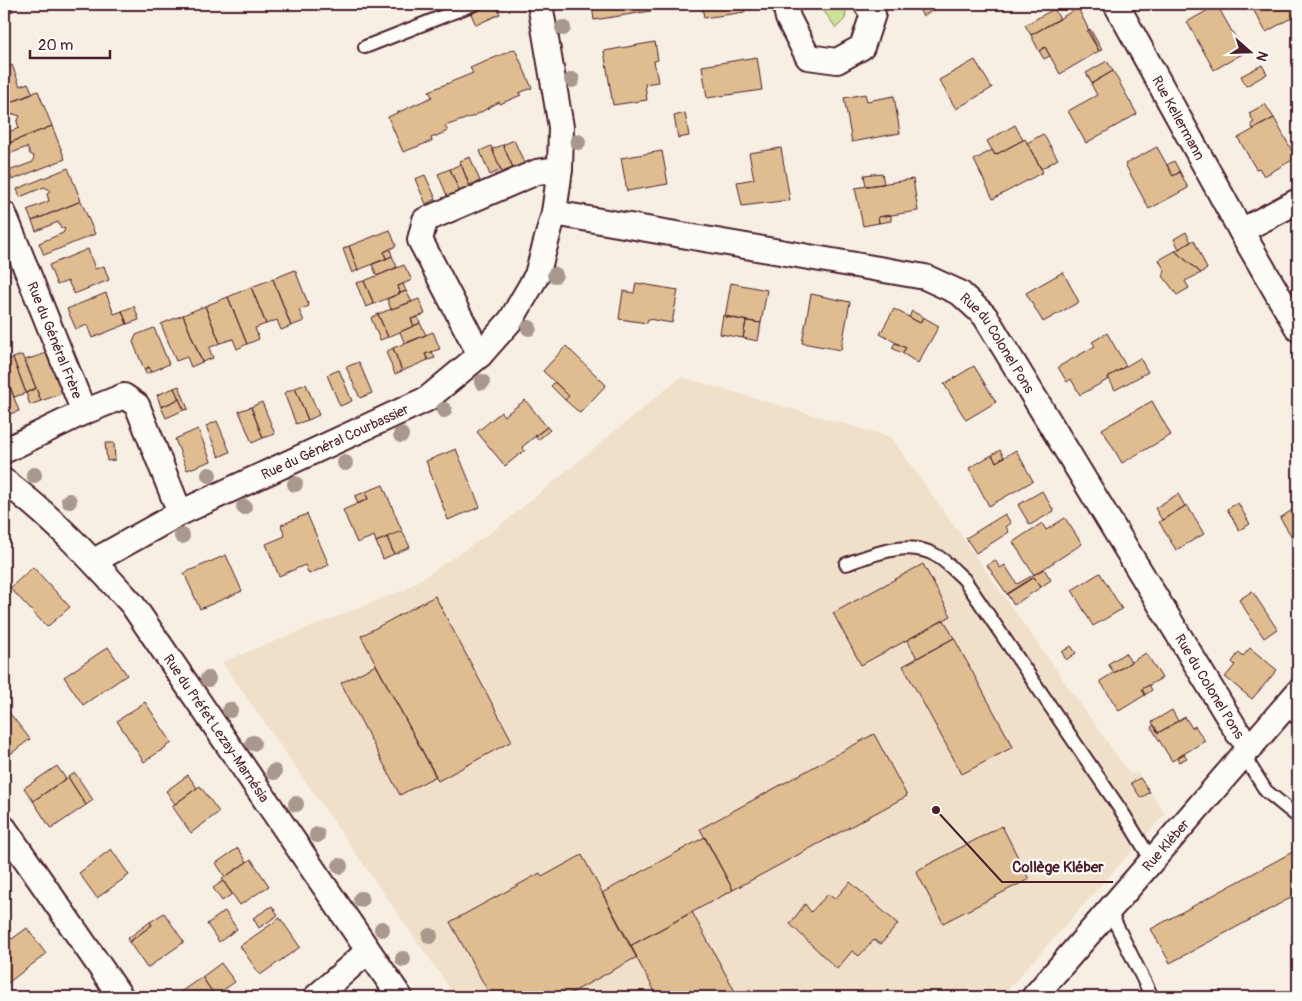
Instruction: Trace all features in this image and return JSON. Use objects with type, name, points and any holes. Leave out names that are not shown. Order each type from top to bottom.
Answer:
[{"type":"street","name":"Rue du Général Courbassier","points":[[94,561],[180,514],[427,399],[480,354],[510,320],[538,275],[554,213],[560,170],[561,127],[540,4]]},
{"type":"street","points":[[786,4],[788,18],[808,57],[837,61],[862,47],[873,14],[866,4]]},
{"type":"street","name":"Rue Kellermann","points":[[1116,4],[1241,231],[1298,330]]},
{"type":"street","points":[[480,354],[420,240],[425,220],[537,172],[560,170]]},
{"type":"street","points":[[1241,231],[1298,201]]},
{"type":"street","name":"Rue du Colonel Pons","points":[[554,213],[924,277],[960,293],[985,316],[1238,733],[1247,752]]},
{"type":"street","name":"Rue du Général Frère","points":[[4,214],[84,412],[4,451]]},
{"type":"street","points":[[84,412],[124,396],[137,405],[180,514]]},
{"type":"street","name":"Rue du Préfet Lezay-Marnésia","points":[[4,482],[29,500],[94,561],[132,604],[400,997]]},
{"type":"street","name":"Rue Kléber","points":[[1034,997],[1247,752],[1294,706]]},
{"type":"street","points":[[4,828],[121,997]]},
{"type":"street","points":[[316,997],[368,951]]},
{"type":"lane","points":[[365,47],[474,4]]},
{"type":"lane","points":[[846,564],[880,551],[914,548],[936,556],[964,579],[1124,815],[1152,861]]},
{"type":"lane","points":[[1247,752],[1266,791],[1298,817]]},
{"type":"lane","points":[[1109,910],[1152,997]]},
{"type":"shaded area","points":[[681,377],[891,437],[1130,774],[1138,773],[1165,814],[1001,997],[456,997],[222,662],[406,589],[496,529]]},
{"type":"green space","points":[[819,4],[847,4],[845,19],[836,28]]},
{"type":"building","points":[[4,4],[10,4],[13,11],[4,15]]},
{"type":"building","points":[[495,4],[500,14],[476,25],[471,14]]},
{"type":"building","points":[[592,4],[650,4],[651,11],[594,20]]},
{"type":"building","points":[[702,4],[744,4],[745,12],[704,18]]},
{"type":"building","points":[[916,4],[945,4],[923,16]]},
{"type":"building","points":[[1250,4],[1295,4],[1298,14],[1266,32]]},
{"type":"building","points":[[1217,5],[1244,53],[1214,70],[1187,22]]},
{"type":"building","points":[[1078,8],[1099,51],[1060,74],[1045,47],[1039,51],[1031,35]]},
{"type":"building","points":[[1054,9],[1060,19],[1031,35],[1025,25]]},
{"type":"building","points":[[1090,29],[1102,50],[1099,51],[1087,31]]},
{"type":"building","points":[[655,42],[658,60],[654,61],[658,82],[645,84],[647,100],[613,105],[604,51]]},
{"type":"building","points":[[1045,47],[1050,56],[1044,59],[1039,51]]},
{"type":"building","points":[[515,49],[532,88],[500,104],[499,102],[474,116],[445,126],[448,131],[431,138],[432,141],[403,152],[388,117],[432,97],[429,91],[473,73],[470,68]]},
{"type":"building","points":[[757,57],[762,90],[707,98],[702,66]]},
{"type":"building","points":[[975,60],[992,88],[956,109],[939,80]]},
{"type":"building","points":[[1107,61],[1113,71],[1092,83],[1086,73]]},
{"type":"building","points":[[12,65],[20,86],[28,83],[33,94],[4,105],[4,68]]},
{"type":"building","points":[[1262,65],[1267,74],[1246,86],[1241,76]]},
{"type":"building","points":[[1113,71],[1137,114],[1086,143],[1068,111],[1097,95],[1091,84]]},
{"type":"building","points":[[38,91],[52,126],[4,145],[4,134],[19,128],[17,122],[20,116],[14,114],[4,118],[4,105]]},
{"type":"building","points":[[865,94],[867,101],[894,96],[900,133],[852,142],[844,98]]},
{"type":"building","points":[[1265,104],[1274,118],[1253,129],[1251,124],[1254,122],[1249,113]]},
{"type":"building","points":[[685,113],[689,136],[678,138],[674,116]]},
{"type":"building","points":[[1274,118],[1296,158],[1264,176],[1259,168],[1256,169],[1238,138]]},
{"type":"building","points":[[1015,125],[1023,140],[995,155],[987,141]]},
{"type":"building","points":[[52,126],[65,159],[12,180],[9,171],[33,162],[34,156],[30,154],[27,147],[4,156],[4,145]]},
{"type":"building","points":[[1043,134],[1058,159],[1041,169],[1027,143]]},
{"type":"building","points":[[1025,139],[1043,172],[993,199],[974,160],[992,150],[995,155]]},
{"type":"building","points":[[514,140],[525,165],[514,170],[503,145]]},
{"type":"building","points":[[503,145],[514,170],[503,175],[492,149]]},
{"type":"building","points":[[491,146],[501,170],[490,175],[480,151]]},
{"type":"building","points":[[1157,147],[1173,176],[1180,172],[1188,188],[1149,209],[1125,164]]},
{"type":"building","points":[[781,148],[790,200],[742,206],[737,182],[754,179],[749,153]]},
{"type":"building","points":[[662,151],[668,184],[627,191],[621,158]]},
{"type":"building","points":[[470,157],[480,181],[469,185],[460,161]]},
{"type":"building","points":[[1174,161],[1180,172],[1173,176],[1167,165]]},
{"type":"building","points":[[461,164],[471,189],[460,193],[450,169]]},
{"type":"building","points":[[68,168],[81,201],[32,221],[27,210],[49,201],[47,194],[50,190],[44,187],[20,197],[17,189]]},
{"type":"building","points":[[450,169],[460,193],[448,198],[438,174]]},
{"type":"building","points":[[882,173],[884,184],[866,186],[864,175]]},
{"type":"building","points":[[425,175],[436,199],[426,204],[415,179]]},
{"type":"building","points":[[913,179],[918,211],[878,217],[879,223],[863,226],[855,188]]},
{"type":"building","points":[[81,201],[95,234],[44,255],[39,243],[63,233],[65,229],[60,227],[58,222],[36,231],[32,221]]},
{"type":"building","points":[[891,215],[891,221],[879,223],[878,217]]},
{"type":"building","points":[[390,230],[396,246],[384,252],[386,259],[358,270],[349,246]]},
{"type":"building","points":[[1186,232],[1191,242],[1179,249],[1174,239]]},
{"type":"building","points":[[1194,240],[1207,269],[1201,273],[1175,251]]},
{"type":"building","points":[[349,246],[358,270],[352,273],[343,249]]},
{"type":"building","points":[[88,249],[95,269],[104,266],[109,280],[74,294],[68,281],[57,285],[49,265]]},
{"type":"building","points":[[390,249],[392,256],[386,259],[384,252]]},
{"type":"building","points":[[1175,251],[1201,273],[1185,281],[1189,288],[1177,295],[1163,276],[1165,271],[1159,260]]},
{"type":"building","points":[[392,256],[397,267],[377,276],[372,264]]},
{"type":"building","points":[[4,262],[9,275],[4,277]]},
{"type":"building","points":[[404,265],[412,280],[398,286],[400,293],[374,304],[364,281]]},
{"type":"building","points":[[295,270],[309,306],[299,310],[304,321],[291,326],[273,279]]},
{"type":"building","points":[[1063,272],[1079,302],[1043,322],[1026,293]]},
{"type":"building","points":[[273,279],[291,326],[281,330],[277,320],[266,324],[251,287]]},
{"type":"building","points":[[364,281],[374,304],[366,307],[356,283]]},
{"type":"building","points":[[636,283],[678,290],[672,323],[648,319],[647,323],[619,319],[623,291],[634,293]]},
{"type":"building","points":[[731,283],[767,290],[761,323],[725,317]]},
{"type":"building","points":[[403,284],[406,291],[400,293],[398,286]]},
{"type":"building","points":[[251,287],[266,324],[255,328],[259,339],[247,344],[228,297]]},
{"type":"building","points":[[406,291],[412,302],[391,309],[387,299]]},
{"type":"building","points":[[106,293],[114,314],[122,311],[127,324],[92,338],[87,325],[76,329],[67,309]]},
{"type":"building","points":[[811,294],[850,302],[841,350],[802,343]]},
{"type":"building","points":[[228,297],[247,344],[237,349],[233,339],[220,343],[205,306]]},
{"type":"building","points":[[419,299],[425,314],[411,319],[414,326],[388,337],[378,314]]},
{"type":"building","points":[[134,306],[139,320],[127,324],[122,311]]},
{"type":"building","points":[[205,306],[220,343],[209,348],[213,358],[202,362],[183,315]]},
{"type":"building","points":[[894,309],[920,323],[923,317],[939,326],[918,363],[902,353],[906,348],[880,334]]},
{"type":"building","points":[[912,311],[923,317],[920,323],[909,317]]},
{"type":"building","points":[[378,314],[388,337],[380,340],[371,318]]},
{"type":"building","points":[[183,315],[202,362],[191,367],[187,357],[176,361],[161,324]]},
{"type":"building","points":[[723,315],[746,321],[743,338],[720,334]]},
{"type":"building","points":[[418,317],[420,323],[414,326],[411,319]]},
{"type":"building","points":[[746,321],[761,323],[758,341],[743,338]]},
{"type":"building","points":[[420,323],[426,335],[405,344],[400,332]]},
{"type":"building","points":[[154,328],[169,364],[151,372],[149,367],[144,369],[133,342],[136,335]]},
{"type":"building","points":[[433,332],[440,349],[425,354],[428,360],[402,371],[393,348]]},
{"type":"building","points":[[1107,333],[1126,366],[1108,377],[1109,379],[1080,395],[1071,379],[1067,382],[1058,367],[1095,346],[1092,342]]},
{"type":"building","points":[[895,343],[906,348],[902,353],[892,348]]},
{"type":"building","points":[[566,346],[606,385],[580,413],[565,400],[569,396],[543,371]]},
{"type":"building","points":[[393,348],[402,371],[395,374],[386,352]]},
{"type":"building","points":[[432,352],[435,358],[428,360],[425,354]]},
{"type":"building","points":[[47,353],[63,393],[41,401],[25,360]]},
{"type":"building","points":[[22,355],[36,388],[26,393],[13,358]]},
{"type":"building","points":[[13,358],[26,393],[14,397],[4,371],[4,361]]},
{"type":"building","points":[[1140,358],[1148,372],[1115,390],[1108,377]]},
{"type":"building","points":[[359,362],[372,393],[360,398],[346,367]]},
{"type":"building","points":[[974,366],[996,402],[966,420],[944,384]]},
{"type":"building","points":[[149,367],[151,372],[146,374],[144,369]]},
{"type":"building","points":[[339,370],[352,401],[340,406],[327,375]]},
{"type":"building","points":[[4,374],[19,411],[4,416]]},
{"type":"building","points":[[555,382],[569,396],[565,400],[551,386]]},
{"type":"building","points":[[306,384],[319,415],[308,420],[295,388]]},
{"type":"building","points":[[179,386],[188,409],[184,410],[174,388]]},
{"type":"building","points":[[36,388],[41,401],[30,405],[26,393]]},
{"type":"building","points":[[174,388],[179,399],[161,407],[157,395]]},
{"type":"building","points":[[295,388],[308,420],[296,424],[284,393]]},
{"type":"building","points":[[179,399],[184,410],[166,418],[161,407]]},
{"type":"building","points":[[525,400],[547,427],[522,447],[525,450],[505,466],[477,432],[501,412],[504,416]]},
{"type":"building","points":[[1152,401],[1171,435],[1122,463],[1102,429]]},
{"type":"building","points":[[262,402],[275,434],[263,438],[251,407]]},
{"type":"building","points":[[251,407],[263,438],[252,443],[239,411]]},
{"type":"building","points":[[217,421],[230,452],[219,457],[206,426]]},
{"type":"building","points":[[547,427],[550,430],[538,440],[535,436]]},
{"type":"building","points":[[198,429],[211,461],[187,470],[175,439]]},
{"type":"building","points":[[105,443],[114,443],[115,460],[107,461]]},
{"type":"building","points":[[456,449],[480,507],[448,520],[426,461]]},
{"type":"building","points":[[1000,450],[1004,457],[996,462],[992,455]]},
{"type":"building","points":[[1016,450],[1033,481],[989,506],[969,468],[992,455],[996,462]]},
{"type":"building","points":[[383,485],[402,531],[376,542],[374,536],[357,543],[343,510],[368,499],[365,492]]},
{"type":"building","points":[[1042,491],[1054,511],[1030,525],[1018,505]]},
{"type":"building","points":[[365,492],[368,499],[358,504],[355,496]]},
{"type":"building","points":[[1178,494],[1185,506],[1162,520],[1155,508]]},
{"type":"building","points":[[1238,503],[1250,524],[1239,530],[1227,509]]},
{"type":"building","points":[[1187,505],[1204,534],[1176,550],[1159,522]]},
{"type":"building","points":[[1298,506],[1298,542],[1296,543],[1280,518]]},
{"type":"building","points":[[307,514],[329,565],[309,574],[305,565],[279,576],[266,544],[285,536],[281,525]]},
{"type":"building","points":[[1005,514],[1011,523],[1006,527],[1009,532],[976,553],[966,538]]},
{"type":"building","points":[[1065,518],[1082,544],[1034,575],[1013,542],[1042,523],[1046,530]]},
{"type":"building","points":[[402,531],[410,547],[394,554],[387,537]]},
{"type":"building","points":[[387,537],[394,554],[383,559],[376,542]]},
{"type":"building","points":[[226,555],[242,591],[200,609],[184,573]]},
{"type":"building","points":[[1298,558],[1298,573],[1291,565]]},
{"type":"building","points":[[995,560],[1000,568],[1005,565],[1017,584],[1044,569],[1051,580],[1041,587],[1034,577],[1007,594],[987,565]]},
{"type":"building","points":[[923,564],[951,616],[861,665],[833,613]]},
{"type":"building","points":[[33,567],[70,607],[47,627],[10,588]]},
{"type":"building","points":[[1100,573],[1122,609],[1093,626],[1072,590]]},
{"type":"building","points":[[1034,577],[1041,587],[1014,605],[1007,594]]},
{"type":"building","points":[[1252,591],[1277,629],[1264,638],[1239,600]]},
{"type":"building","points":[[435,596],[512,741],[438,781],[361,636]]},
{"type":"building","points":[[944,620],[954,638],[917,658],[907,640]]},
{"type":"building","points":[[954,638],[1013,747],[962,774],[903,666]]},
{"type":"building","points":[[1071,646],[1076,653],[1066,660],[1062,652]]},
{"type":"building","points":[[108,647],[127,675],[83,705],[64,677]]},
{"type":"building","points":[[1250,648],[1277,670],[1252,699],[1225,677],[1235,665],[1232,662],[1239,652],[1243,656]]},
{"type":"building","points":[[1125,653],[1131,662],[1114,673],[1108,664]]},
{"type":"building","points":[[1146,653],[1162,678],[1142,689],[1145,695],[1119,711],[1100,681]]},
{"type":"building","points":[[376,665],[436,776],[400,795],[341,683]]},
{"type":"building","points":[[1149,685],[1152,690],[1145,695],[1142,689]]},
{"type":"building","points":[[145,702],[172,743],[144,762],[117,721]]},
{"type":"building","points":[[4,706],[30,739],[4,759]]},
{"type":"building","points":[[1172,710],[1178,721],[1158,733],[1152,722]]},
{"type":"building","points":[[1185,717],[1192,728],[1195,726],[1205,741],[1172,761],[1151,727],[1154,725],[1158,733]]},
{"type":"building","points":[[874,734],[907,796],[733,890],[700,829]]},
{"type":"building","points":[[1184,754],[1187,758],[1179,762],[1177,758]]},
{"type":"building","points":[[57,766],[66,779],[33,801],[24,788]]},
{"type":"building","points":[[75,773],[93,800],[86,805],[68,777]]},
{"type":"building","points":[[188,775],[197,788],[175,804],[166,791]]},
{"type":"building","points":[[68,777],[86,805],[51,829],[33,801]]},
{"type":"building","points":[[1140,778],[1150,792],[1141,798],[1131,783]]},
{"type":"building","points":[[200,786],[219,812],[191,833],[172,806]]},
{"type":"building","points":[[1002,826],[1029,879],[943,923],[916,871]]},
{"type":"building","points":[[705,837],[733,890],[630,946],[602,893]]},
{"type":"building","points":[[238,848],[247,862],[225,877],[216,863]]},
{"type":"building","points":[[111,849],[129,875],[97,898],[79,873]]},
{"type":"building","points":[[1298,849],[1298,894],[1170,963],[1151,929]]},
{"type":"building","points":[[582,855],[637,957],[564,997],[491,997],[450,922],[540,873],[542,877]]},
{"type":"building","points":[[251,859],[269,886],[240,905],[222,879]]},
{"type":"building","points":[[223,881],[232,894],[222,901],[213,888]]},
{"type":"building","points":[[850,882],[898,924],[881,944],[874,940],[859,956],[852,951],[837,969],[790,924],[805,904],[811,912],[828,894],[835,899]]},
{"type":"building","points":[[272,906],[278,915],[259,928],[253,918]]},
{"type":"building","points":[[225,911],[237,929],[219,942],[207,924]]},
{"type":"building","points":[[692,912],[738,997],[658,997],[630,946]]},
{"type":"building","points":[[164,913],[184,942],[147,968],[129,942],[152,925],[150,922]]},
{"type":"building","points":[[280,918],[300,947],[260,975],[240,946]]},
{"type":"building","points":[[150,922],[152,925],[129,942],[127,939]]},
{"type":"building","points":[[27,928],[46,954],[5,985],[4,929],[12,939]]},
{"type":"building","points":[[221,963],[235,982],[215,996],[202,977]]},
{"type":"building","points":[[202,977],[216,997],[173,997]]},
{"type":"building","points":[[60,990],[65,997],[50,997]]},
{"type":"place","name":"Collège Kléber","points":[[936,810]]}]
